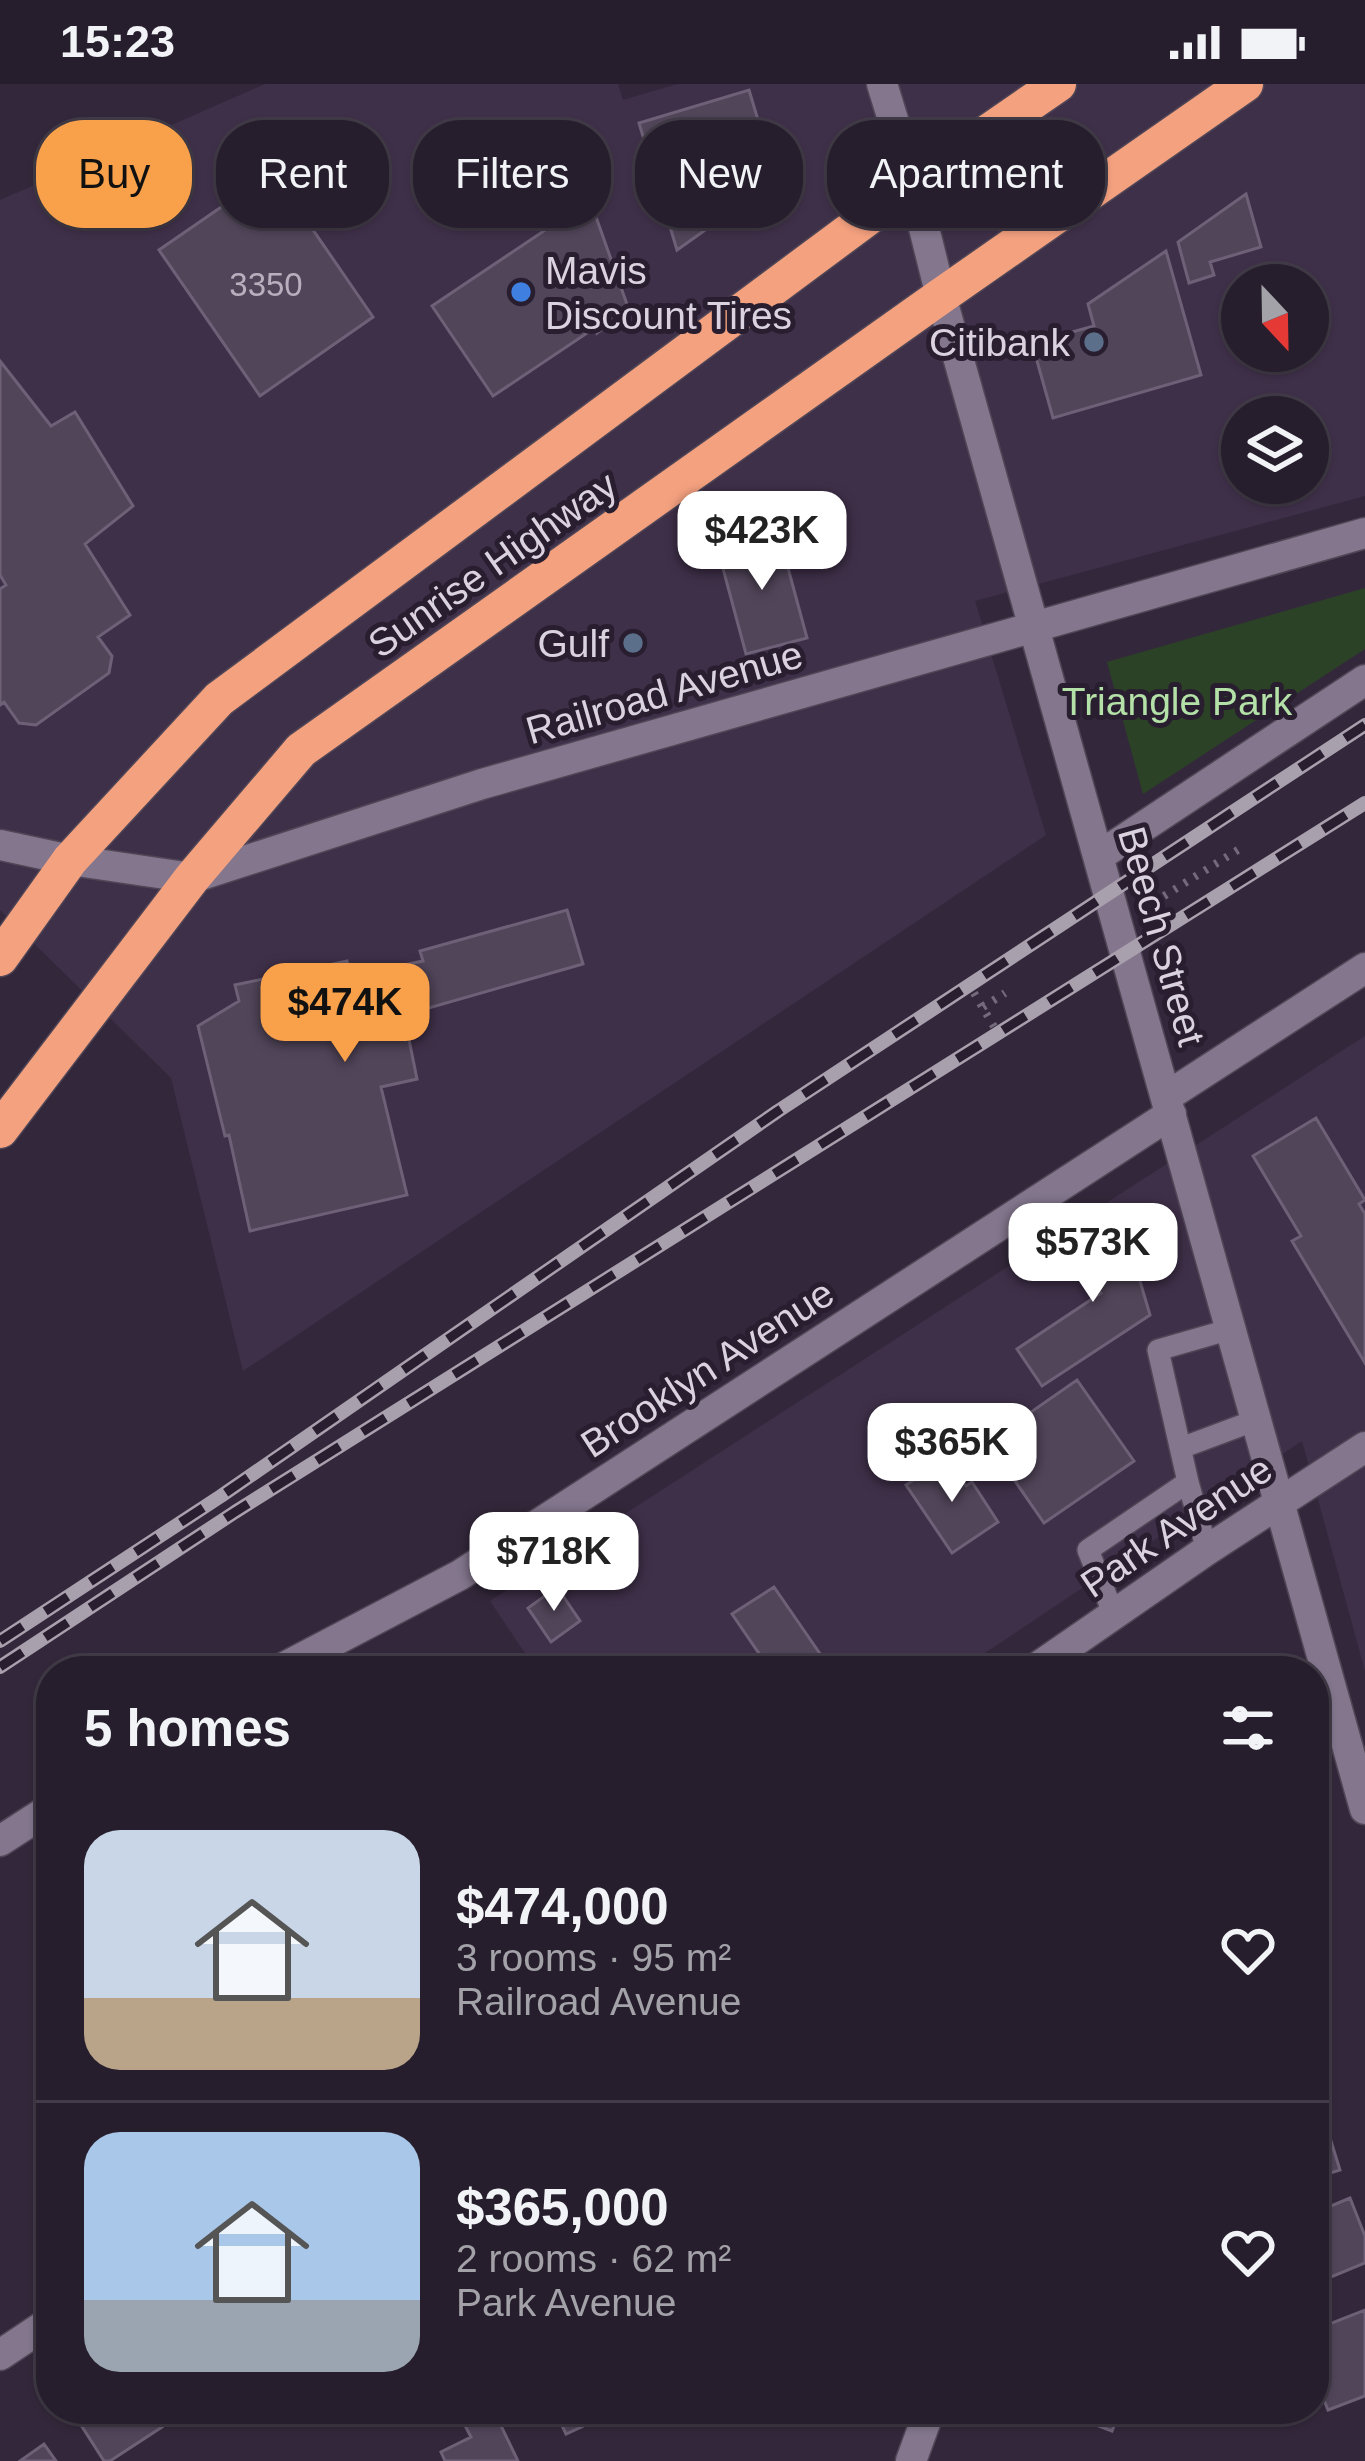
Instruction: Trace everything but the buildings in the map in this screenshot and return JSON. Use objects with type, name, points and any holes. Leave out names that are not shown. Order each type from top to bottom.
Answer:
[{"type":"highway","name":"Sunrise Highway","points":[[1006,120],[1058,84]]},
{"type":"highway","name":"Sunrise Highway","points":[[0,1130],[192,878],[301,750],[1245,84]]},
{"type":"highway","name":"Sunrise Highway","points":[[0,958],[70,860],[219,699],[854,228]]},
{"type":"street","name":"Beech Street","points":[[882,84],[893,120]]},
{"type":"street","name":"Beech Street","points":[[924,228],[1323,1656]]},
{"type":"street","name":"Railroad Avenue","points":[[0,845],[192,878],[482,784],[1365,533]]},
{"type":"street","points":[[1099,856],[1365,680]]},
{"type":"street","name":"Brooklyn Avenue","points":[[306,1656],[460,1575],[993,1229],[1365,968]]},
{"type":"street","name":"Park Avenue","points":[[1054,1656],[1365,1447]]},
{"type":"street","name":"Beech Street","points":[[1329,1679],[1365,1808]]},
{"type":"street","points":[[0,1841],[36,1818]]},
{"type":"street","points":[[0,2355],[36,2331]]},
{"type":"street","points":[[911,2461],[925,2424]]},
{"type":"lane","points":[[1208,1550],[1157,1350],[1231,1329]]},
{"type":"lane","points":[[1181,1448],[1256,1420]]},
{"type":"lane","points":[[1114,1615],[1088,1550],[1189,1483]]},
{"type":"path","points":[[1164,896],[1241,848]]},
{"type":"path","points":[[974,993],[1002,1040]]},
{"type":"path","points":[[983,1007],[1005,993]]},
{"type":"shaded area","points":[[265,84],[618,84],[623,100],[677,84],[1365,84],[1365,496],[975,601],[1046,835],[243,1371],[171,1078],[0,910],[0,200],[36,184],[36,228],[192,228],[192,120],[183,120]]},
{"type":"shaded area","points":[[1365,1036],[1365,1671],[1302,1441],[980,1656],[527,1656],[490,1601]]},
{"type":"green space","name":"Triangle Park","points":[[1365,588],[1365,649],[1143,794],[1107,662]]},
{"type":"railway","points":[[0,1641],[221,1496],[778,1111],[1365,725]]},
{"type":"railway","points":[[0,1667],[235,1512],[1365,803]]},
{"type":"place","name":"Mavis Discount Tires","points":[[521,292]]},
{"type":"place","name":"Citibank","points":[[1094,342]]},
{"type":"place","name":"Gulf","points":[[633,643]]}]
